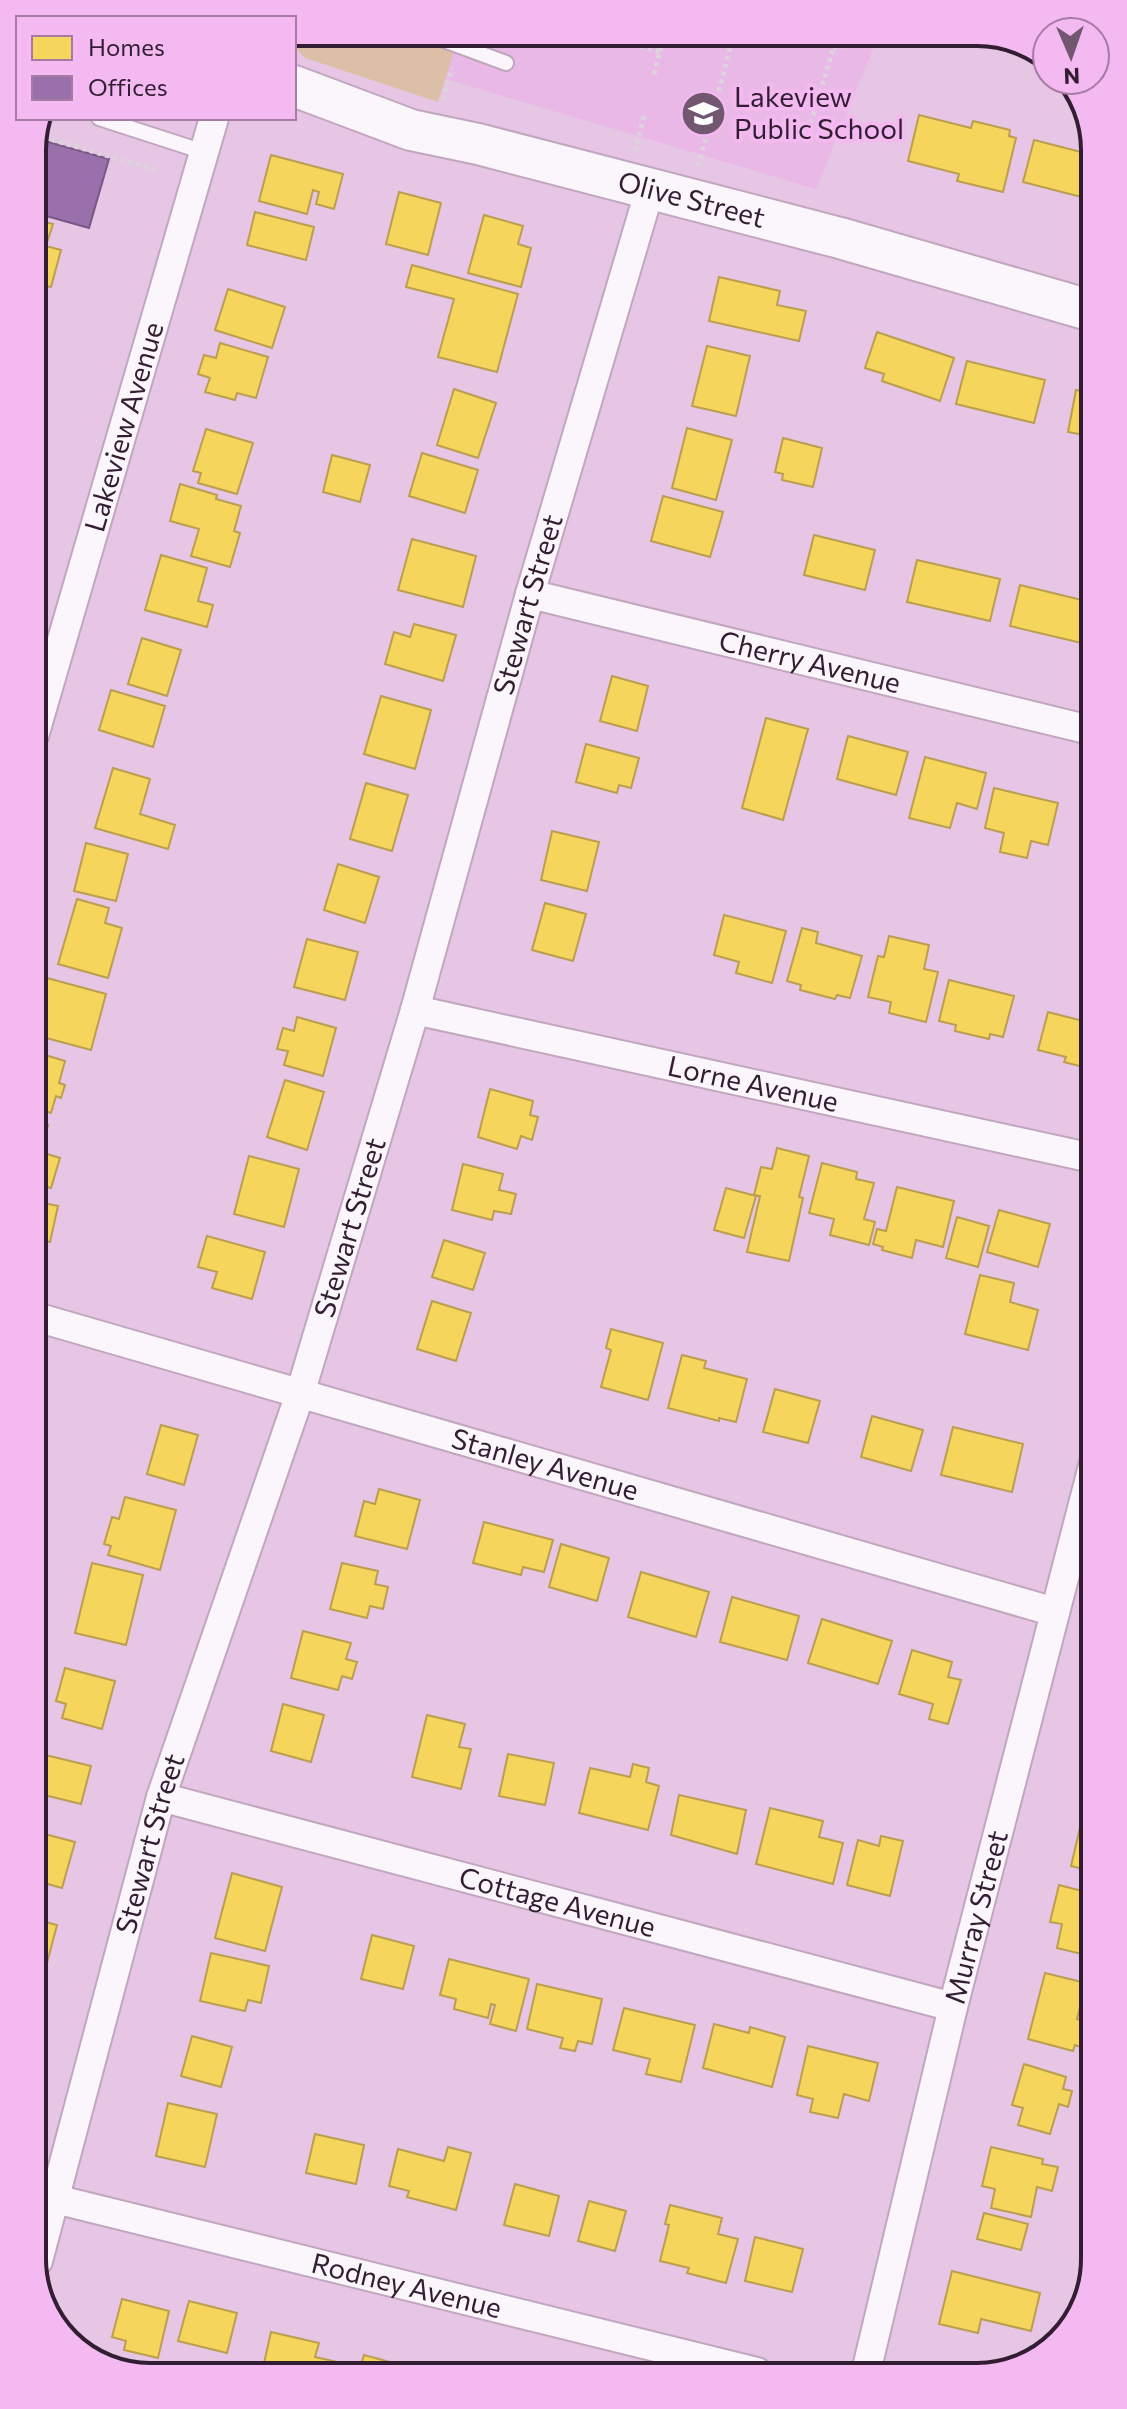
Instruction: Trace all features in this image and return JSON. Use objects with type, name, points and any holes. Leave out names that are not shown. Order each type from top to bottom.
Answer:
[{"type":"street","name":"Olive Street","points":[[296,87],[411,130],[642,173],[840,238],[1081,308]]},
{"type":"street","name":"Lakeview Avenue","points":[[46,695],[213,120]]},
{"type":"street","name":"Stewart Street","points":[[46,2232],[161,1797],[300,1394],[415,1010],[642,173]]},
{"type":"street","name":"Cherry Avenue","points":[[530,594],[1081,728]]},
{"type":"street","name":"Lorne Avenue","points":[[415,1010],[1081,1156]]},
{"type":"street","name":"Stanley Avenue","points":[[46,1320],[1055,1612]]},
{"type":"street","name":"Murray Street","points":[[868,2363],[953,2007],[1081,1512]]},
{"type":"street","name":"Cottage Avenue","points":[[161,1797],[953,2007]]},
{"type":"street","name":"Rodney Avenue","points":[[55,2199],[720,2363]]},
{"type":"lane","points":[[460,46],[506,63]]},
{"type":"lane","points":[[105,120],[204,152]]},
{"type":"path","points":[[638,46],[660,52]]},
{"type":"path","points":[[654,74],[662,46]]},
{"type":"path","points":[[719,91],[730,46]]},
{"type":"path","points":[[807,137],[833,48],[844,46]]},
{"type":"path","points":[[642,173],[644,115]]},
{"type":"path","points":[[696,174],[708,131]]},
{"type":"path","points":[[47,138],[157,170]]},
{"type":"shaded area","points":[[296,46],[456,46],[438,102],[305,58]]},
{"type":"shaded area","name":"Lakeview Public School","points":[[335,46],[874,46],[816,189]]},
{"type":"building: Homes","points":[[919,115],[971,128],[973,121],[1010,130],[1009,136],[1016,138],[1003,192],[957,181],[959,174],[908,161]]},
{"type":"building: Homes","points":[[1034,140],[1081,152],[1081,197],[1023,182]]},
{"type":"building: Homes","points":[[271,155],[343,174],[334,209],[316,204],[319,192],[313,190],[307,214],[259,201]]},
{"type":"building: Homes","points":[[399,192],[441,203],[428,255],[386,244]]},
{"type":"building: Homes","points":[[255,212],[314,227],[306,260],[247,245]]},
{"type":"building: Homes","points":[[484,215],[523,226],[518,244],[531,248],[521,287],[468,273]]},
{"type":"building: Homes","points":[[46,222],[53,224],[46,246]]},
{"type":"building: Homes","points":[[46,246],[61,250],[51,287],[46,286]]},
{"type":"building: Homes","points":[[412,265],[518,294],[497,372],[438,357],[454,299],[406,287]]},
{"type":"building: Homes","points":[[719,277],[780,291],[777,305],[806,311],[799,341],[709,321]]},
{"type":"building: Homes","points":[[228,289],[285,307],[272,348],[215,330]]},
{"type":"building: Homes","points":[[877,332],[954,358],[940,401],[882,381],[884,374],[865,368]]},
{"type":"building: Homes","points":[[220,343],[268,357],[256,398],[237,393],[235,400],[205,392],[210,378],[198,374],[204,355],[216,358]]},
{"type":"building: Homes","points":[[707,346],[750,356],[736,416],[692,406]]},
{"type":"building: Homes","points":[[967,361],[1045,380],[1034,423],[956,404]]},
{"type":"building: Homes","points":[[454,389],[496,403],[478,458],[437,445]]},
{"type":"building: Homes","points":[[1076,390],[1081,391],[1081,434],[1068,432]]},
{"type":"building: Homes","points":[[687,428],[732,440],[716,500],[672,488]]},
{"type":"building: Homes","points":[[206,429],[253,443],[237,494],[198,483],[201,473],[193,471]]},
{"type":"building: Homes","points":[[783,438],[822,448],[813,487],[782,480],[783,474],[775,472]]},
{"type":"building: Homes","points":[[422,453],[478,470],[465,513],[409,496]]},
{"type":"building: Homes","points":[[332,455],[370,465],[360,502],[323,492]]},
{"type":"building: Homes","points":[[180,484],[241,506],[234,531],[240,533],[230,567],[191,556],[199,529],[170,521]]},
{"type":"building: Homes","points":[[663,496],[723,512],[710,557],[651,541]]},
{"type":"building: Homes","points":[[814,535],[875,550],[865,590],[804,575]]},
{"type":"building: Homes","points":[[412,539],[476,556],[463,607],[398,590]]},
{"type":"building: Homes","points":[[161,555],[207,568],[198,601],[213,605],[207,627],[145,610]]},
{"type":"building: Homes","points":[[917,560],[1000,579],[990,621],[907,602]]},
{"type":"building: Homes","points":[[1020,585],[1081,600],[1081,643],[1010,626]]},
{"type":"building: Homes","points":[[414,624],[456,635],[443,681],[385,664],[394,632],[410,637]]},
{"type":"building: Homes","points":[[142,638],[181,650],[167,696],[128,684]]},
{"type":"building: Homes","points":[[612,676],[648,686],[637,731],[600,721]]},
{"type":"building: Homes","points":[[111,690],[165,706],[153,747],[99,730]]},
{"type":"building: Homes","points":[[381,696],[431,710],[415,769],[364,754]]},
{"type":"building: Homes","points":[[766,718],[808,729],[783,820],[742,808]]},
{"type":"building: Homes","points":[[848,736],[908,752],[896,795],[837,779]]},
{"type":"building: Homes","points":[[586,744],[639,758],[631,788],[619,785],[617,793],[576,782]]},
{"type":"building: Homes","points":[[925,757],[986,773],[977,809],[957,803],[950,828],[909,818]]},
{"type":"building: Homes","points":[[113,768],[150,779],[140,814],[175,825],[168,849],[95,828]]},
{"type":"building: Homes","points":[[366,783],[408,795],[392,851],[350,839]]},
{"type":"building: Homes","points":[[994,788],[1058,803],[1048,845],[1031,841],[1027,858],[1000,852],[1004,833],[985,828]]},
{"type":"building: Homes","points":[[552,831],[599,842],[587,891],[541,880]]},
{"type":"building: Homes","points":[[86,843],[128,854],[116,901],[74,891]]},
{"type":"building: Homes","points":[[338,864],[379,877],[365,923],[324,910]]},
{"type":"building: Homes","points":[[77,899],[109,908],[105,923],[122,928],[108,978],[58,964]]},
{"type":"building: Homes","points":[[545,903],[586,914],[573,961],[532,950]]},
{"type":"building: Homes","points":[[724,915],[786,931],[772,983],[736,973],[739,962],[714,955]]},
{"type":"building: Homes","points":[[802,928],[818,932],[816,943],[862,956],[850,998],[837,995],[835,999],[800,990],[801,985],[787,981]]},
{"type":"building: Homes","points":[[889,936],[929,945],[924,969],[938,972],[926,1022],[889,1013],[891,1002],[868,997],[878,956],[884,957]]},
{"type":"building: Homes","points":[[307,939],[358,952],[345,1000],[294,987]]},
{"type":"building: Homes","points":[[47,978],[106,994],[91,1050],[46,1038]]},
{"type":"building: Homes","points":[[949,980],[1014,996],[1003,1037],[990,1034],[989,1039],[955,1031],[956,1025],[939,1021]]},
{"type":"building: Homes","points":[[1048,1012],[1081,1020],[1081,1066],[1064,1062],[1066,1057],[1038,1050]]},
{"type":"building: Homes","points":[[297,1017],[336,1028],[323,1076],[284,1065],[288,1051],[277,1049],[283,1028],[294,1031]]},
{"type":"building: Homes","points":[[46,1055],[65,1061],[59,1083],[65,1085],[61,1098],[56,1096],[51,1113],[46,1111]]},
{"type":"building: Homes","points":[[285,1080],[324,1092],[307,1150],[267,1137]]},
{"type":"building: Homes","points":[[490,1089],[533,1101],[530,1115],[538,1117],[532,1140],[521,1136],[517,1149],[478,1137]]},
{"type":"building: Homes","points":[[777,1148],[809,1156],[789,1261],[747,1252],[760,1196],[754,1195],[761,1167],[772,1169]]},
{"type":"building: Homes","points":[[46,1154],[60,1158],[51,1188],[46,1187]]},
{"type":"building: Homes","points":[[249,1156],[299,1169],[284,1227],[234,1214]]},
{"type":"building: Homes","points":[[822,1163],[857,1172],[856,1179],[874,1183],[864,1219],[875,1222],[869,1245],[830,1235],[834,1219],[809,1213]]},
{"type":"building: Homes","points":[[463,1164],[503,1174],[499,1190],[516,1194],[511,1214],[494,1211],[492,1220],[452,1210]]},
{"type":"building: Homes","points":[[897,1187],[954,1201],[943,1247],[916,1240],[912,1258],[882,1250],[883,1247],[873,1244],[877,1229],[886,1231]]},
{"type":"building: Homes","points":[[726,1188],[756,1196],[744,1238],[714,1230]]},
{"type":"building: Homes","points":[[46,1203],[58,1206],[50,1242],[46,1241]]},
{"type":"building: Homes","points":[[999,1210],[1050,1224],[1038,1267],[987,1252]]},
{"type":"building: Homes","points":[[957,1217],[989,1226],[978,1267],[946,1258]]},
{"type":"building: Homes","points":[[207,1236],[265,1252],[252,1299],[212,1288],[217,1272],[198,1267]]},
{"type":"building: Homes","points":[[444,1240],[485,1253],[473,1290],[432,1277]]},
{"type":"building: Homes","points":[[980,1275],[1014,1283],[1010,1302],[1038,1310],[1028,1350],[965,1334]]},
{"type":"building: Homes","points":[[432,1301],[471,1313],[456,1361],[417,1349]]},
{"type":"building: Homes","points":[[611,1329],[663,1343],[648,1400],[601,1387],[611,1350],[606,1348]]},
{"type":"building: Homes","points":[[682,1355],[706,1361],[704,1368],[747,1379],[736,1422],[719,1418],[719,1421],[668,1408]]},
{"type":"building: Homes","points":[[775,1389],[820,1401],[808,1443],[763,1432]]},
{"type":"building: Homes","points":[[872,1416],[923,1430],[911,1471],[861,1457]]},
{"type":"building: Homes","points":[[161,1425],[198,1435],[184,1485],[147,1474]]},
{"type":"building: Homes","points":[[953,1427],[1023,1444],[1012,1492],[941,1475]]},
{"type":"building: Homes","points":[[379,1489],[420,1500],[407,1549],[355,1536],[364,1501],[375,1504]]},
{"type":"building: Homes","points":[[125,1497],[176,1510],[160,1570],[108,1555],[111,1546],[104,1544],[112,1517],[119,1519]]},
{"type":"building: Homes","points":[[484,1522],[553,1540],[544,1572],[523,1567],[521,1575],[473,1563]]},
{"type":"building: Homes","points":[[561,1544],[609,1558],[597,1601],[549,1587]]},
{"type":"building: Homes","points":[[92,1563],[143,1575],[126,1645],[75,1633]]},
{"type":"building: Homes","points":[[342,1563],[378,1571],[375,1584],[388,1587],[383,1609],[370,1606],[367,1618],[330,1609]]},
{"type":"building: Homes","points":[[641,1572],[709,1592],[696,1637],[628,1617]]},
{"type":"building: Homes","points":[[732,1597],[799,1616],[787,1660],[720,1642]]},
{"type":"building: Homes","points":[[822,1619],[892,1641],[878,1684],[808,1663]]},
{"type":"building: Homes","points":[[303,1631],[351,1643],[346,1659],[357,1662],[352,1679],[342,1676],[338,1690],[291,1678]]},
{"type":"building: Homes","points":[[912,1650],[952,1662],[948,1677],[961,1680],[948,1724],[929,1719],[933,1704],[899,1694]]},
{"type":"building: Homes","points":[[65,1668],[115,1681],[102,1729],[62,1718],[66,1704],[56,1701]]},
{"type":"building: Homes","points":[[283,1704],[324,1715],[311,1762],[271,1751]]},
{"type":"building: Homes","points":[[427,1715],[465,1724],[459,1747],[471,1749],[461,1789],[412,1777]]},
{"type":"building: Homes","points":[[508,1754],[554,1763],[545,1805],[499,1796]]},
{"type":"building: Homes","points":[[46,1755],[91,1766],[81,1804],[46,1795]]},
{"type":"building: Homes","points":[[633,1764],[649,1768],[646,1782],[659,1786],[648,1830],[579,1813],[590,1768],[630,1777]]},
{"type":"building: Homes","points":[[679,1795],[746,1810],[737,1854],[671,1835]]},
{"type":"building: Homes","points":[[770,1808],[823,1821],[819,1837],[843,1843],[833,1884],[756,1864]]},
{"type":"building: Homes","points":[[1081,1823],[1081,1869],[1071,1866]]},
{"type":"building: Homes","points":[[46,1834],[75,1842],[62,1888],[46,1884]]},
{"type":"building: Homes","points":[[881,1836],[903,1841],[890,1896],[847,1885],[858,1840],[879,1846]]},
{"type":"building: Homes","points":[[232,1873],[282,1887],[265,1951],[215,1938]]},
{"type":"building: Homes","points":[[1059,1885],[1081,1891],[1081,1954],[1057,1948],[1062,1924],[1050,1922]]},
{"type":"building: Homes","points":[[46,1922],[57,1925],[46,1967]]},
{"type":"building: Homes","points":[[372,1935],[414,1946],[403,1989],[361,1979]]},
{"type":"building: Homes","points":[[211,1953],[269,1966],[261,2003],[248,2000],[245,2011],[200,2001]]},
{"type":"building: Homes","points":[[449,1959],[529,1979],[516,2031],[490,2024],[495,2005],[491,2004],[488,2018],[454,2009],[456,1999],[440,1995]]},
{"type":"building: Homes","points":[[1045,1973],[1081,1982],[1077,2019],[1081,2020],[1081,2047],[1075,2045],[1073,2051],[1028,2039]]},
{"type":"building: Homes","points":[[537,1984],[602,1999],[592,2044],[578,2041],[575,2051],[560,2048],[563,2038],[527,2029]]},
{"type":"building: Homes","points":[[624,2008],[695,2025],[681,2082],[646,2074],[650,2059],[613,2050]]},
{"type":"building: Homes","points":[[714,2024],[749,2033],[750,2027],[785,2037],[772,2087],[703,2068]]},
{"type":"building: Homes","points":[[192,2036],[232,2047],[221,2087],[181,2076]]},
{"type":"building: Homes","points":[[808,2046],[878,2063],[869,2101],[844,2094],[838,2118],[810,2112],[813,2099],[797,2095]]},
{"type":"building: Homes","points":[[1024,2064],[1066,2077],[1063,2089],[1072,2091],[1068,2107],[1059,2104],[1050,2134],[1018,2125],[1023,2108],[1012,2105]]},
{"type":"building: Homes","points":[[168,2103],[217,2114],[205,2167],[156,2156]]},
{"type":"building: Homes","points":[[315,2134],[364,2145],[356,2184],[306,2173]]},
{"type":"building: Homes","points":[[448,2147],[471,2153],[456,2210],[407,2197],[409,2191],[389,2186],[398,2149],[444,2161]]},
{"type":"building: Homes","points":[[991,2147],[1043,2159],[1042,2164],[1058,2167],[1052,2191],[1037,2187],[1031,2217],[991,2208],[995,2189],[982,2186]]},
{"type":"building: Homes","points":[[515,2184],[559,2196],[549,2236],[504,2225]]},
{"type":"building: Homes","points":[[589,2201],[626,2211],[615,2251],[578,2241]]},
{"type":"building: Homes","points":[[670,2205],[722,2218],[718,2234],[738,2239],[726,2283],[687,2273],[689,2268],[660,2261],[669,2225],[665,2224]]},
{"type":"building: Homes","points":[[984,2213],[1028,2224],[1021,2250],[977,2239]]},
{"type":"building: Homes","points":[[755,2237],[803,2249],[792,2292],[745,2281]]},
{"type":"building: Homes","points":[[952,2271],[1040,2293],[1031,2331],[981,2319],[978,2333],[939,2324]]},
{"type":"building: Homes","points":[[122,2299],[169,2311],[158,2358],[124,2350],[126,2341],[112,2337]]},
{"type":"building: Homes","points":[[189,2301],[237,2313],[227,2353],[178,2341]]},
{"type":"building: Homes","points":[[271,2332],[319,2343],[315,2357],[342,2363],[264,2363]]},
{"type":"building: Homes","points":[[364,2355],[394,2363],[362,2363]]},
{"type":"building: Offices","points":[[46,141],[109,159],[89,228],[46,216]]},
{"type":"place","name":"Lakeview Public School","points":[[703,113]]}]
